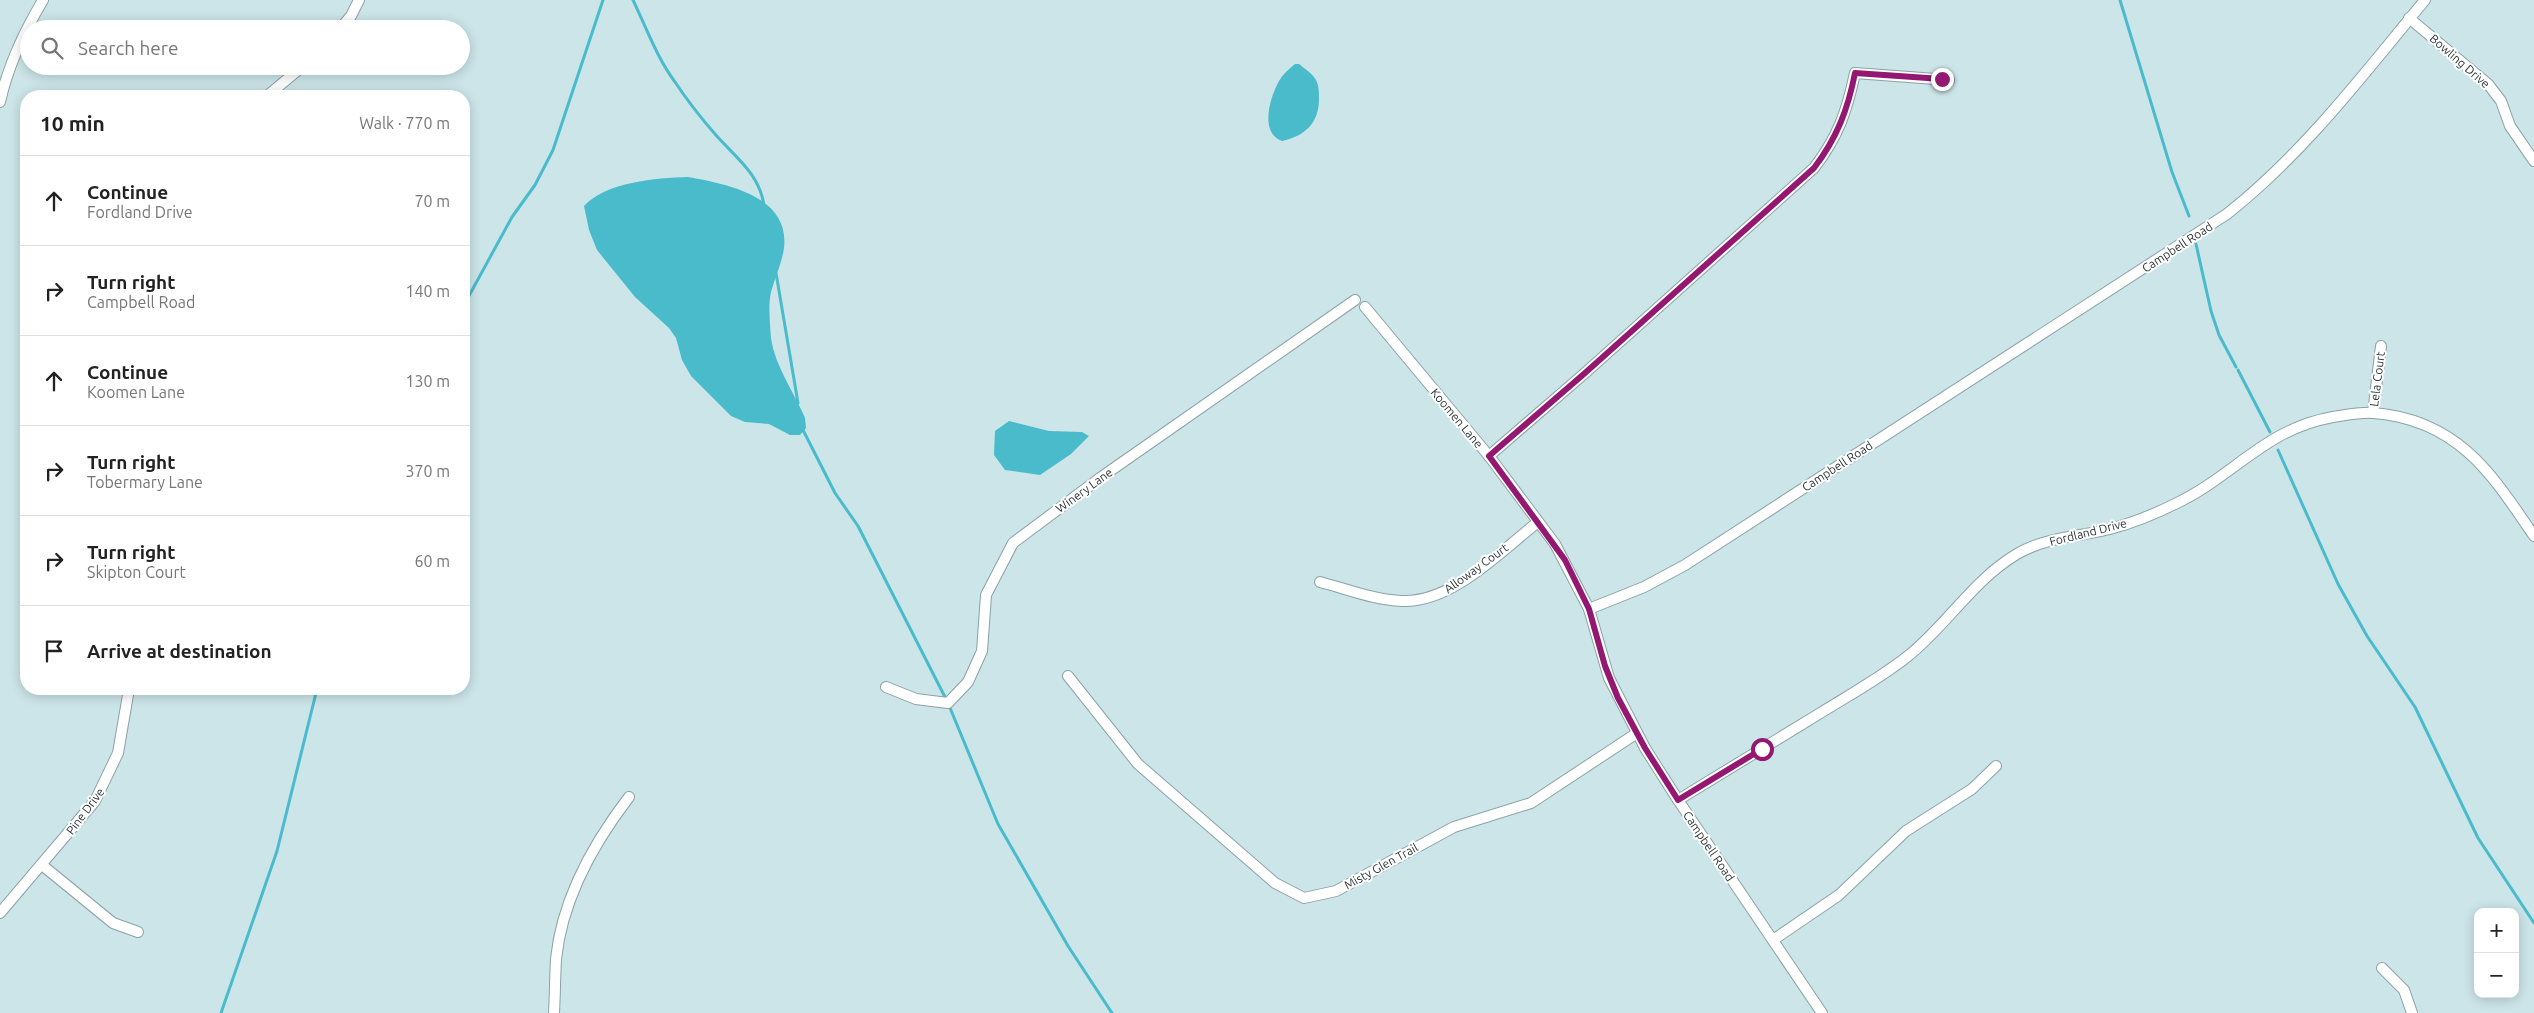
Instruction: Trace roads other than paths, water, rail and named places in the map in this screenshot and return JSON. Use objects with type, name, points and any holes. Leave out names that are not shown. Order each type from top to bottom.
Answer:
[{"type":"street","points":[[30,20],[43,0]]},
{"type":"street","points":[[348,20],[359,0]]},
{"type":"street","name":"Campbell Road","points":[[1822,1013],[1678,800],[1637,733],[1609,678],[1589,609],[1644,587],[1685,565],[2227,214],[2264,184],[2297,152],[2425,0]]},
{"type":"street","name":"Bowling Drive","points":[[2410,18],[2488,84],[2501,101],[2510,126],[2534,161]]},
{"type":"street","points":[[0,102],[13,57],[20,41]]},
{"type":"street","points":[[1489,456],[1585,373],[1814,168],[1827,151],[1840,128],[1855,73],[1949,80]]},
{"type":"street","points":[[274,90],[293,75]]},
{"type":"street","name":"Winery Lane","points":[[886,687],[916,699],[948,703],[968,682],[982,650],[986,595],[1013,543],[1100,478],[1355,300]]},
{"type":"street","name":"Koomen Lane","points":[[1365,307],[1489,456],[1538,522],[1565,560],[1589,609]]},
{"type":"street","name":"Lela Court","points":[[2373,413],[2381,346]]},
{"type":"street","name":"Fordland Drive","points":[[1678,800],[1879,677],[1908,656],[1939,628],[1987,576],[2018,553],[2056,538],[2111,528],[2178,503],[2256,449],[2290,430],[2329,418],[2373,413],[2415,422],[2460,444],[2489,472],[2534,536]]},
{"type":"street","name":"Alloway Court","points":[[1320,582],[1386,600],[1404,602],[1432,597],[1465,579],[1538,522]]},
{"type":"street","name":"Misty Glen Trail","points":[[1068,676],[1138,764],[1275,883],[1304,898],[1336,891],[1454,827],[1531,802],[1637,733]]},
{"type":"street","name":"Pine Drive","points":[[0,912],[95,801],[110,774],[118,753],[128,695]]},
{"type":"street","points":[[1773,940],[1839,895],[1906,831],[1972,789],[1996,766]]},
{"type":"street","points":[[554,1013],[556,958],[566,912],[596,844],[629,797]]},
{"type":"street","points":[[42,865],[113,923],[138,932]]},
{"type":"street","points":[[2382,968],[2404,990],[2412,1013]]},
{"type":"water","points":[[1295,64],[1299,64],[1316,80],[1319,91],[1318,107],[1313,122],[1304,132],[1282,141],[1275,137],[1271,130],[1268,114],[1272,96],[1279,81]]},
{"type":"water","points":[[688,177],[720,184],[753,196],[767,205],[777,216],[783,230],[784,248],[770,297],[771,338],[776,359],[805,418],[806,428],[800,435],[790,435],[769,424],[745,422],[731,416],[691,376],[682,360],[676,338],[669,328],[635,297],[597,250],[589,230],[584,206],[593,198],[605,191],[632,183]]},
{"type":"water","points":[[1009,421],[1049,431],[1082,432],[1089,436],[1071,454],[1040,475],[1005,470],[994,455],[995,431]]},
{"type":"waterway","points":[[470,294],[512,217],[535,185],[553,150],[603,0]]},
{"type":"waterway","points":[[633,0],[657,53],[669,73],[705,122],[752,175],[764,205]]},
{"type":"waterway","points":[[2120,0],[2172,172],[2189,216]]},
{"type":"waterway","points":[[2196,244],[2211,311],[2219,335],[2236,367]]},
{"type":"waterway","points":[[776,273],[798,403]]},
{"type":"waterway","points":[[2238,370],[2270,432]]},
{"type":"waterway","points":[[802,428],[835,493],[858,526],[948,703],[998,824],[1068,946],[1112,1013]]},
{"type":"waterway","points":[[2278,450],[2338,584],[2367,636],[2415,707],[2478,838],[2534,923]]},
{"type":"waterway","points":[[221,1013],[277,851],[316,695]]}]
